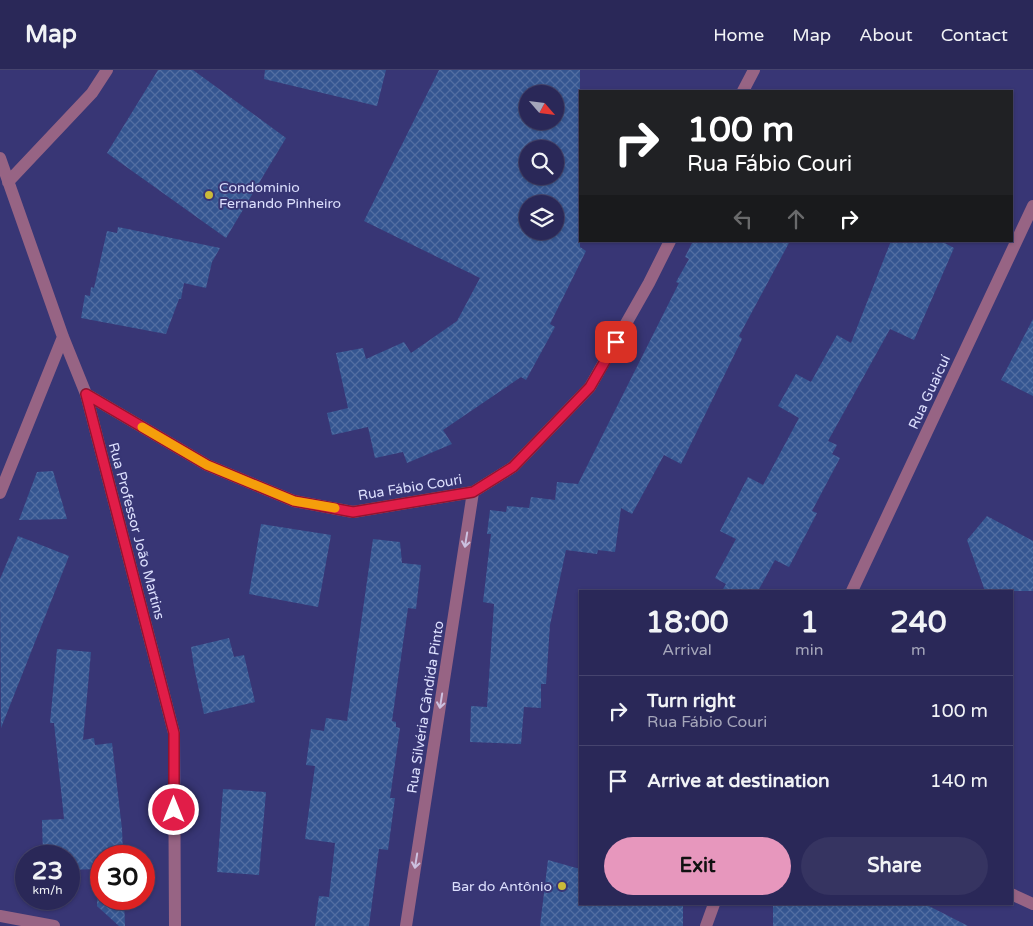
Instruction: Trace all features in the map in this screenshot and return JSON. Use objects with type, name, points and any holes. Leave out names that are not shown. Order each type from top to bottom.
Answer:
[{"type":"street","points":[[8,182],[92,93],[107,70]]},
{"type":"street","points":[[744,90],[754,70]]},
{"type":"street","name":"Rua Professor João Martins","points":[[0,158],[63,337],[86,394],[174,733],[175,926]]},
{"type":"street","name":"Rua Guaicuí","points":[[852,590],[1033,206]]},
{"type":"street","name":"Rua Fábio Couri","points":[[86,394],[207,465],[294,501],[353,512],[473,492],[513,467],[590,387],[669,242]]},
{"type":"street","points":[[0,493],[63,337]]},
{"type":"street","name":"Rua Silvéria Cândida Pinto","points":[[406,926],[473,492]]},
{"type":"street","points":[[1013,895],[1033,904]]},
{"type":"street","points":[[706,926],[714,905]]},
{"type":"street","points":[[0,916],[54,926]]},
{"type":"building","name":"Condominio Fernando Pinheiro","points":[[158,70],[193,70],[286,138],[226,238],[107,153]]},
{"type":"building","points":[[265,70],[386,70],[377,106],[264,79]]},
{"type":"building","points":[[439,70],[580,70],[579,242],[580,247],[586,251],[550,324],[555,327],[526,380],[521,377],[443,430],[452,444],[407,463],[403,452],[375,458],[368,427],[332,435],[327,413],[348,408],[336,353],[363,348],[366,359],[404,342],[411,353],[457,321],[480,278],[364,221]]},
{"type":"building","points":[[118,227],[220,248],[212,262],[206,288],[184,283],[181,299],[179,299],[166,334],[81,318],[85,295],[90,296],[91,287],[94,288],[107,231],[117,233]]},
{"type":"building","points":[[692,242],[789,242],[739,336],[742,339],[681,464],[664,455],[632,514],[621,508],[615,552],[598,550],[597,554],[566,550],[550,625],[546,684],[541,684],[541,708],[524,707],[521,744],[470,742],[471,706],[487,707],[494,604],[483,602],[491,534],[487,534],[490,510],[506,512],[507,506],[529,508],[531,497],[555,500],[557,482],[578,484],[679,283],[676,282],[689,259],[685,257]]},
{"type":"building","points":[[891,242],[943,242],[954,248],[914,340],[890,329],[828,441],[837,445],[832,454],[840,458],[812,511],[817,513],[789,567],[775,560],[759,590],[723,590],[726,584],[715,578],[736,539],[720,531],[748,477],[763,485],[799,418],[778,406],[796,374],[811,382],[837,335],[851,343]]},
{"type":"building","points":[[1033,319],[1033,396],[1001,380]]},
{"type":"building","points":[[53,471],[67,519],[19,520],[37,472]]},
{"type":"building","points":[[987,516],[1033,541],[1033,591],[985,590],[967,540]]},
{"type":"building","points":[[261,524],[331,535],[318,607],[249,594]]},
{"type":"building","points":[[18,536],[69,556],[1,728],[0,579]]},
{"type":"building","points":[[373,539],[400,542],[402,563],[421,565],[416,609],[408,608],[392,721],[396,722],[396,727],[400,728],[390,798],[395,798],[388,850],[379,849],[369,926],[315,926],[319,896],[329,897],[335,843],[305,839],[315,766],[306,765],[311,729],[324,731],[326,718],[347,721]]},
{"type":"building","points":[[229,638],[234,657],[244,655],[255,702],[204,714],[191,647]]},
{"type":"building","points":[[57,649],[91,652],[83,740],[94,738],[95,745],[112,743],[123,845],[90,845],[90,869],[80,870],[80,845],[43,845],[42,820],[64,819],[54,723],[50,723]]},
{"type":"building","points":[[223,789],[266,792],[259,875],[217,872]]},
{"type":"building","name":"Bar do Antônio","points":[[548,860],[579,869],[579,905],[683,905],[683,926],[540,926]]},
{"type":"building","points":[[773,905],[927,905],[968,926],[773,926]]},
{"type":"building","points":[[101,910],[124,910],[125,926],[119,926]]},
{"type":"slow traffic","points":[[142,427],[207,465],[294,501],[335,508]]},
{"type":"place","name":"Condominio Fernando Pinheiro","points":[[209,195]]},
{"type":"place","name":"Bar do Antônio","points":[[562,886]]},
{"type":"route","points":[[174,810],[174,733],[86,394],[207,465],[294,501],[353,512],[473,492],[513,467],[590,387],[616,342]]}]
